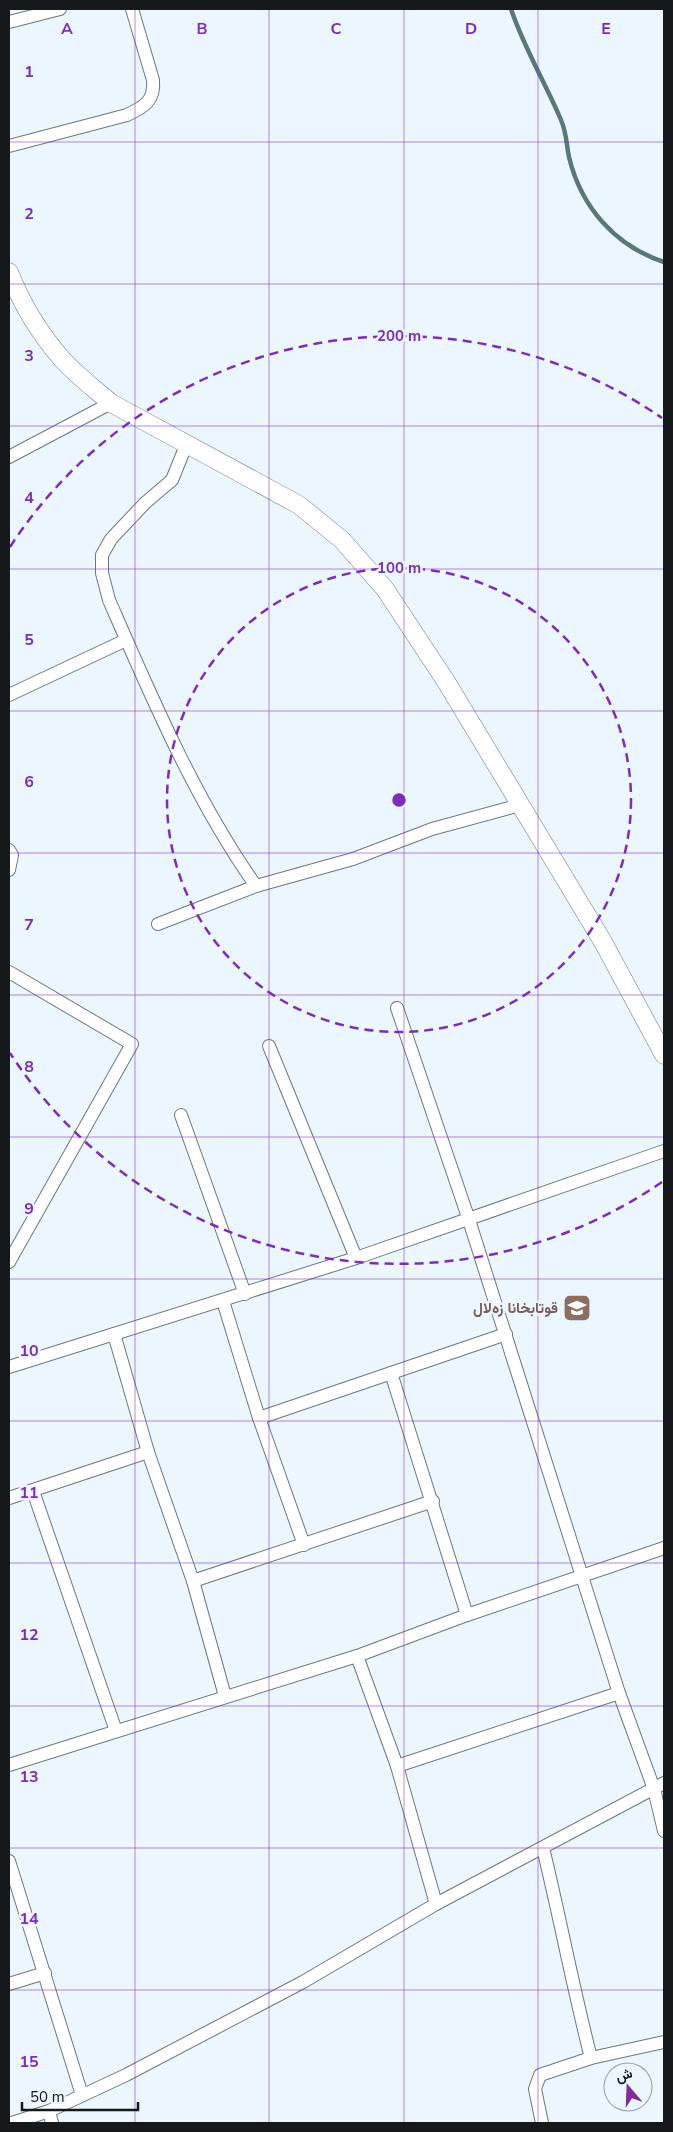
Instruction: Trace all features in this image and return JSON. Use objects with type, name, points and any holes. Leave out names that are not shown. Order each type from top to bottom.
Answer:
[{"type":"main road","points":[[9,272],[36,324],[62,359],[111,403],[299,505],[342,540],[385,589],[447,683],[602,942],[664,1055]]},
{"type":"street","points":[[9,22],[59,9]]},
{"type":"street","points":[[9,146],[127,115],[144,106],[154,91],[153,80],[132,9]]},
{"type":"street","points":[[9,457],[111,403]]},
{"type":"street","points":[[187,443],[172,480],[145,503],[111,539],[102,555],[102,573],[109,600],[126,640],[189,771],[233,854],[256,886]]},
{"type":"street","points":[[9,694],[126,640]]},
{"type":"street","points":[[158,924],[256,886],[353,859],[432,830],[520,805]]},
{"type":"street","points":[[9,850],[12,855],[9,870]]},
{"type":"street","points":[[9,972],[132,1044],[9,1262]]},
{"type":"street","points":[[397,1008],[506,1334],[619,1694],[659,1786],[664,1831]]},
{"type":"street","points":[[269,1046],[356,1258]]},
{"type":"street","points":[[181,1115],[245,1294]]},
{"type":"street","points":[[9,1367],[356,1258],[664,1151]]},
{"type":"street","points":[[223,1301],[259,1418],[304,1545]]},
{"type":"street","points":[[114,1334],[148,1452],[193,1581],[225,1696]]},
{"type":"street","points":[[259,1418],[506,1334]]},
{"type":"street","points":[[391,1373],[468,1615]]},
{"type":"street","points":[[9,1498],[148,1452]]},
{"type":"street","points":[[33,1491],[116,1731]]},
{"type":"street","points":[[193,1581],[433,1501]]},
{"type":"street","points":[[9,1765],[358,1656],[468,1615],[582,1578],[664,1548]]},
{"type":"street","points":[[358,1656],[396,1766],[436,1904]]},
{"type":"street","points":[[396,1766],[619,1694]]},
{"type":"street","points":[[12,2123],[51,2117],[82,2095],[126,2075],[303,1982],[436,1904],[659,1786]]},
{"type":"street","points":[[543,1848],[568,1954],[571,1979],[591,2058]]},
{"type":"street","points":[[9,1861],[14,1902],[45,1973],[82,2095]]},
{"type":"street","points":[[9,1984],[45,1973]]},
{"type":"street","points":[[542,2123],[535,2089],[540,2075],[591,2058],[664,2042]]},
{"type":"waterway","points":[[511,9],[561,120],[575,175],[591,208],[616,235],[630,246],[664,262]]},
{"type":"place","name":"قوتابخانا زەلال","points":[[577,1308]]}]
